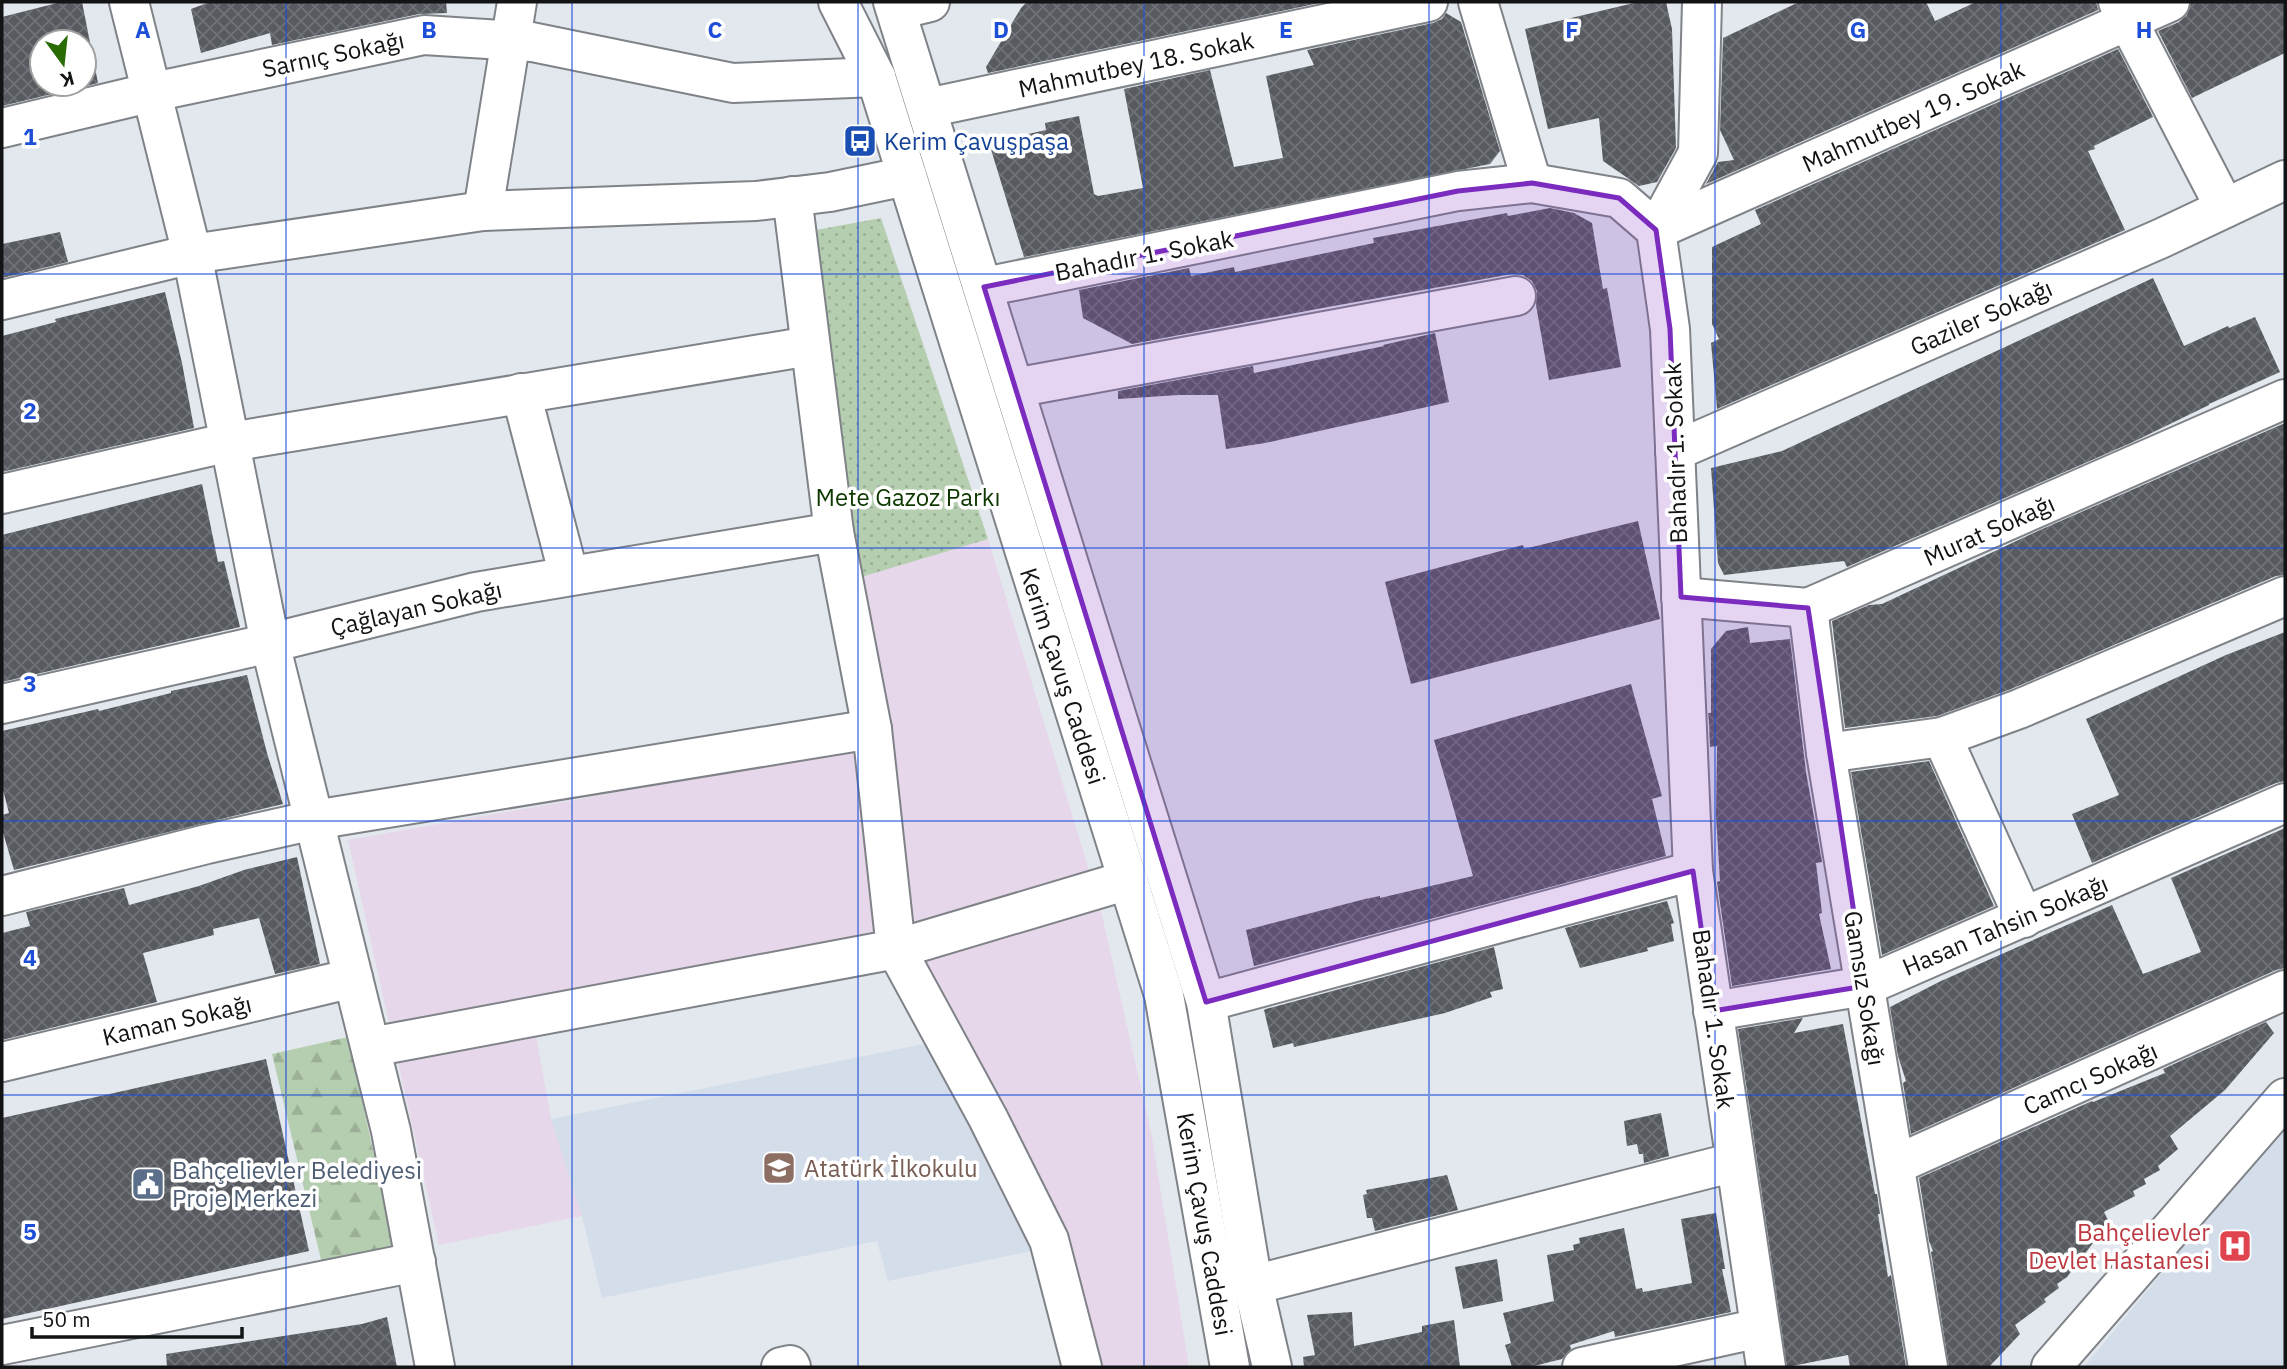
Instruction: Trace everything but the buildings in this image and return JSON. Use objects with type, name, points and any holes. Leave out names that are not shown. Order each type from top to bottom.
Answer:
[{"type":"street","points":[[129,2],[192,254],[270,643],[372,1046],[435,1367]]},
{"type":"street","points":[[483,211],[517,2]]},
{"type":"street","name":"Kerim Çavuş Caddesi","points":[[838,2],[876,77],[1164,995],[1230,1367]]},
{"type":"street","name":"Mahmutbey 18. Sokak","points":[[928,108],[1428,2]]},
{"type":"street","points":[[1478,2],[1532,183]]},
{"type":"street","points":[[1656,230],[1698,153],[1702,2]]},
{"type":"street","name":"Mahmutbey 19. Sokak","points":[[1656,230],[2122,11],[2170,2]]},
{"type":"street","name":"Kerim Çavuş Caddesi","points":[[906,5],[928,108],[1206,1002],[1253,1285],[1272,1367]]},
{"type":"street","points":[[2122,11],[2225,208]]},
{"type":"street","name":"Sarnıç Sokağı","points":[[2,128],[153,92],[424,35],[532,42],[733,83],[876,77]]},
{"type":"street","points":[[2,300],[192,254],[483,211],[755,201],[830,192],[907,176]]},
{"type":"street","name":"Gaziler Sokağı","points":[[1675,451],[2162,238],[2285,180]]},
{"type":"street","name":"Bahadır 1. Sokak","points":[[984,287],[1458,191],[1532,183],[1619,198],[1656,230],[1670,329],[1693,871],[1766,1367]]},
{"type":"street","points":[[792,197],[834,531],[872,729],[896,949],[988,1118],[1049,1240],[1082,1367]]},
{"type":"street","points":[[1014,388],[1516,296]]},
{"type":"street","points":[[2,494],[230,442],[810,346]]},
{"type":"street","points":[[521,393],[569,576]]},
{"type":"street","name":"Murat Sokağı","points":[[1681,597],[1808,608],[2285,399]]},
{"type":"street","name":"Çağlayan Sokağı","points":[[2,704],[270,643],[476,592],[834,531]]},
{"type":"street","points":[[1826,752],[1942,737],[2020,709],[2285,596]]},
{"type":"street","name":"Gamsız Sokağı","points":[[1808,608],[1826,752],[1928,1367]]},
{"type":"street","points":[[2,896],[314,820],[872,729]]},
{"type":"street","points":[[1942,737],[2024,918]]},
{"type":"street","name":"Hasan Tahsin Sokağı","points":[[1713,1011],[1865,986],[2285,803]]},
{"type":"street","points":[[1206,1002],[1693,871]]},
{"type":"street","points":[[372,1046],[896,949],[1128,880]]},
{"type":"street","name":"Kaman Sokağı","points":[[2,1062],[353,978]]},
{"type":"street","name":"Camcı Sokağı","points":[[1895,1165],[2285,990]]},
{"type":"street","points":[[2051,1367],[2285,1098]]},
{"type":"street","points":[[1253,1285],[1735,1162]]},
{"type":"street","points":[[2,1345],[416,1262]]},
{"type":"street","points":[[1582,1367],[1760,1328]]},
{"type":"street","points":[[782,1367],[791,1367]]},
{"type":"highlighted area","points":[[1532,183],[1619,198],[1656,230],[1670,329],[1681,597],[1808,608],[1865,986],[1713,1011],[1693,871],[1206,1002],[984,287],[1458,191]]},
{"type":"shaded area","points":[[988,539],[1100,906],[1152,1137],[1189,1367],[1066,1367],[1036,1250],[924,1044],[895,960],[535,1030],[551,1119],[582,1216],[439,1245],[348,840],[850,751],[858,578]]},
{"type":"shaded area","name":"Atatürk İlkokulu","points":[[924,1044],[1036,1250],[888,1281],[877,1241],[602,1298],[582,1216],[551,1119]]},
{"type":"shaded area","name":"Bahçelievler Devlet Hastanesi","points":[[2285,1124],[2285,1367],[2084,1367]]},
{"type":"green space","name":"Mete Gazoz Parkı","points":[[881,218],[988,539],[858,578],[805,232]]},
{"type":"green space","points":[[348,1037],[395,1250],[322,1264],[272,1054]]},
{"type":"place","name":"Kerim Çavuşpaşa","points":[[860,141]]},
{"type":"place","name":"Atatürk İlkokulu","points":[[779,1168]]},
{"type":"place","name":"Bahçelievler Belediyesi Proje Merkezi","points":[[148,1184]]},
{"type":"place","name":"Bahçelievler Devlet Hastanesi","points":[[2235,1246]]}]
